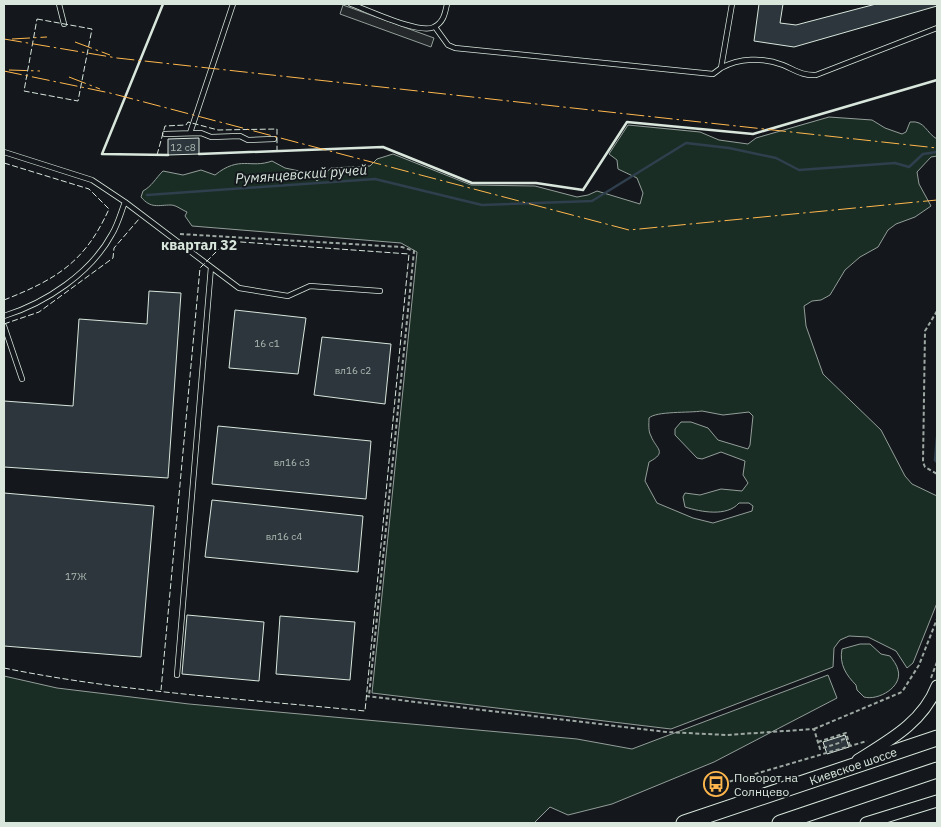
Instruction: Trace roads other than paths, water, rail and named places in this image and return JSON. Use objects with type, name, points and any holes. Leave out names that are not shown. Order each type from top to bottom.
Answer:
[{"type":"highway","name":"Киевское шоссе","points":[[684,823],[937,738]]},
{"type":"highway","points":[[780,823],[937,770]]},
{"type":"main road","points":[[839,770],[900,734],[930,702],[933,684]]},
{"type":"main road","points":[[866,823],[937,801]]},
{"type":"lane","points":[[59,4],[64,24]]},
{"type":"lane","points":[[190,133],[233,4]]},
{"type":"lane","points":[[351,4],[424,29],[435,27],[443,20],[447,4]]},
{"type":"lane","points":[[721,68],[732,4]]},
{"type":"lane","points":[[435,27],[448,45],[455,48],[713,74],[734,62],[758,60],[782,64],[802,74],[816,75],[937,28]]},
{"type":"lane","points":[[165,134],[201,132],[211,137],[240,136],[248,140],[274,139]]},
{"type":"lane","points":[[4,152],[92,180],[125,202],[239,288],[288,296],[310,286],[380,291]]},
{"type":"lane","points":[[4,316],[21,311],[58,290],[90,264],[112,234],[125,202]]},
{"type":"lane","points":[[177,675],[212,267]]},
{"type":"lane","points":[[4,326],[22,379]]},
{"type":"waterway","name":"Румянцевский ручей","points":[[147,195],[375,179],[482,205],[592,201],[686,143],[729,148],[776,158],[799,170],[895,163],[909,167],[923,154],[937,152]]},
{"type":"waterway","points":[[937,437],[935,460],[937,462]]},
{"type":"place","name":"Поворот на Солнцево","points":[[716,784]]},
{"type":"district","name":"квартал 32","points":[[199,245]]}]
